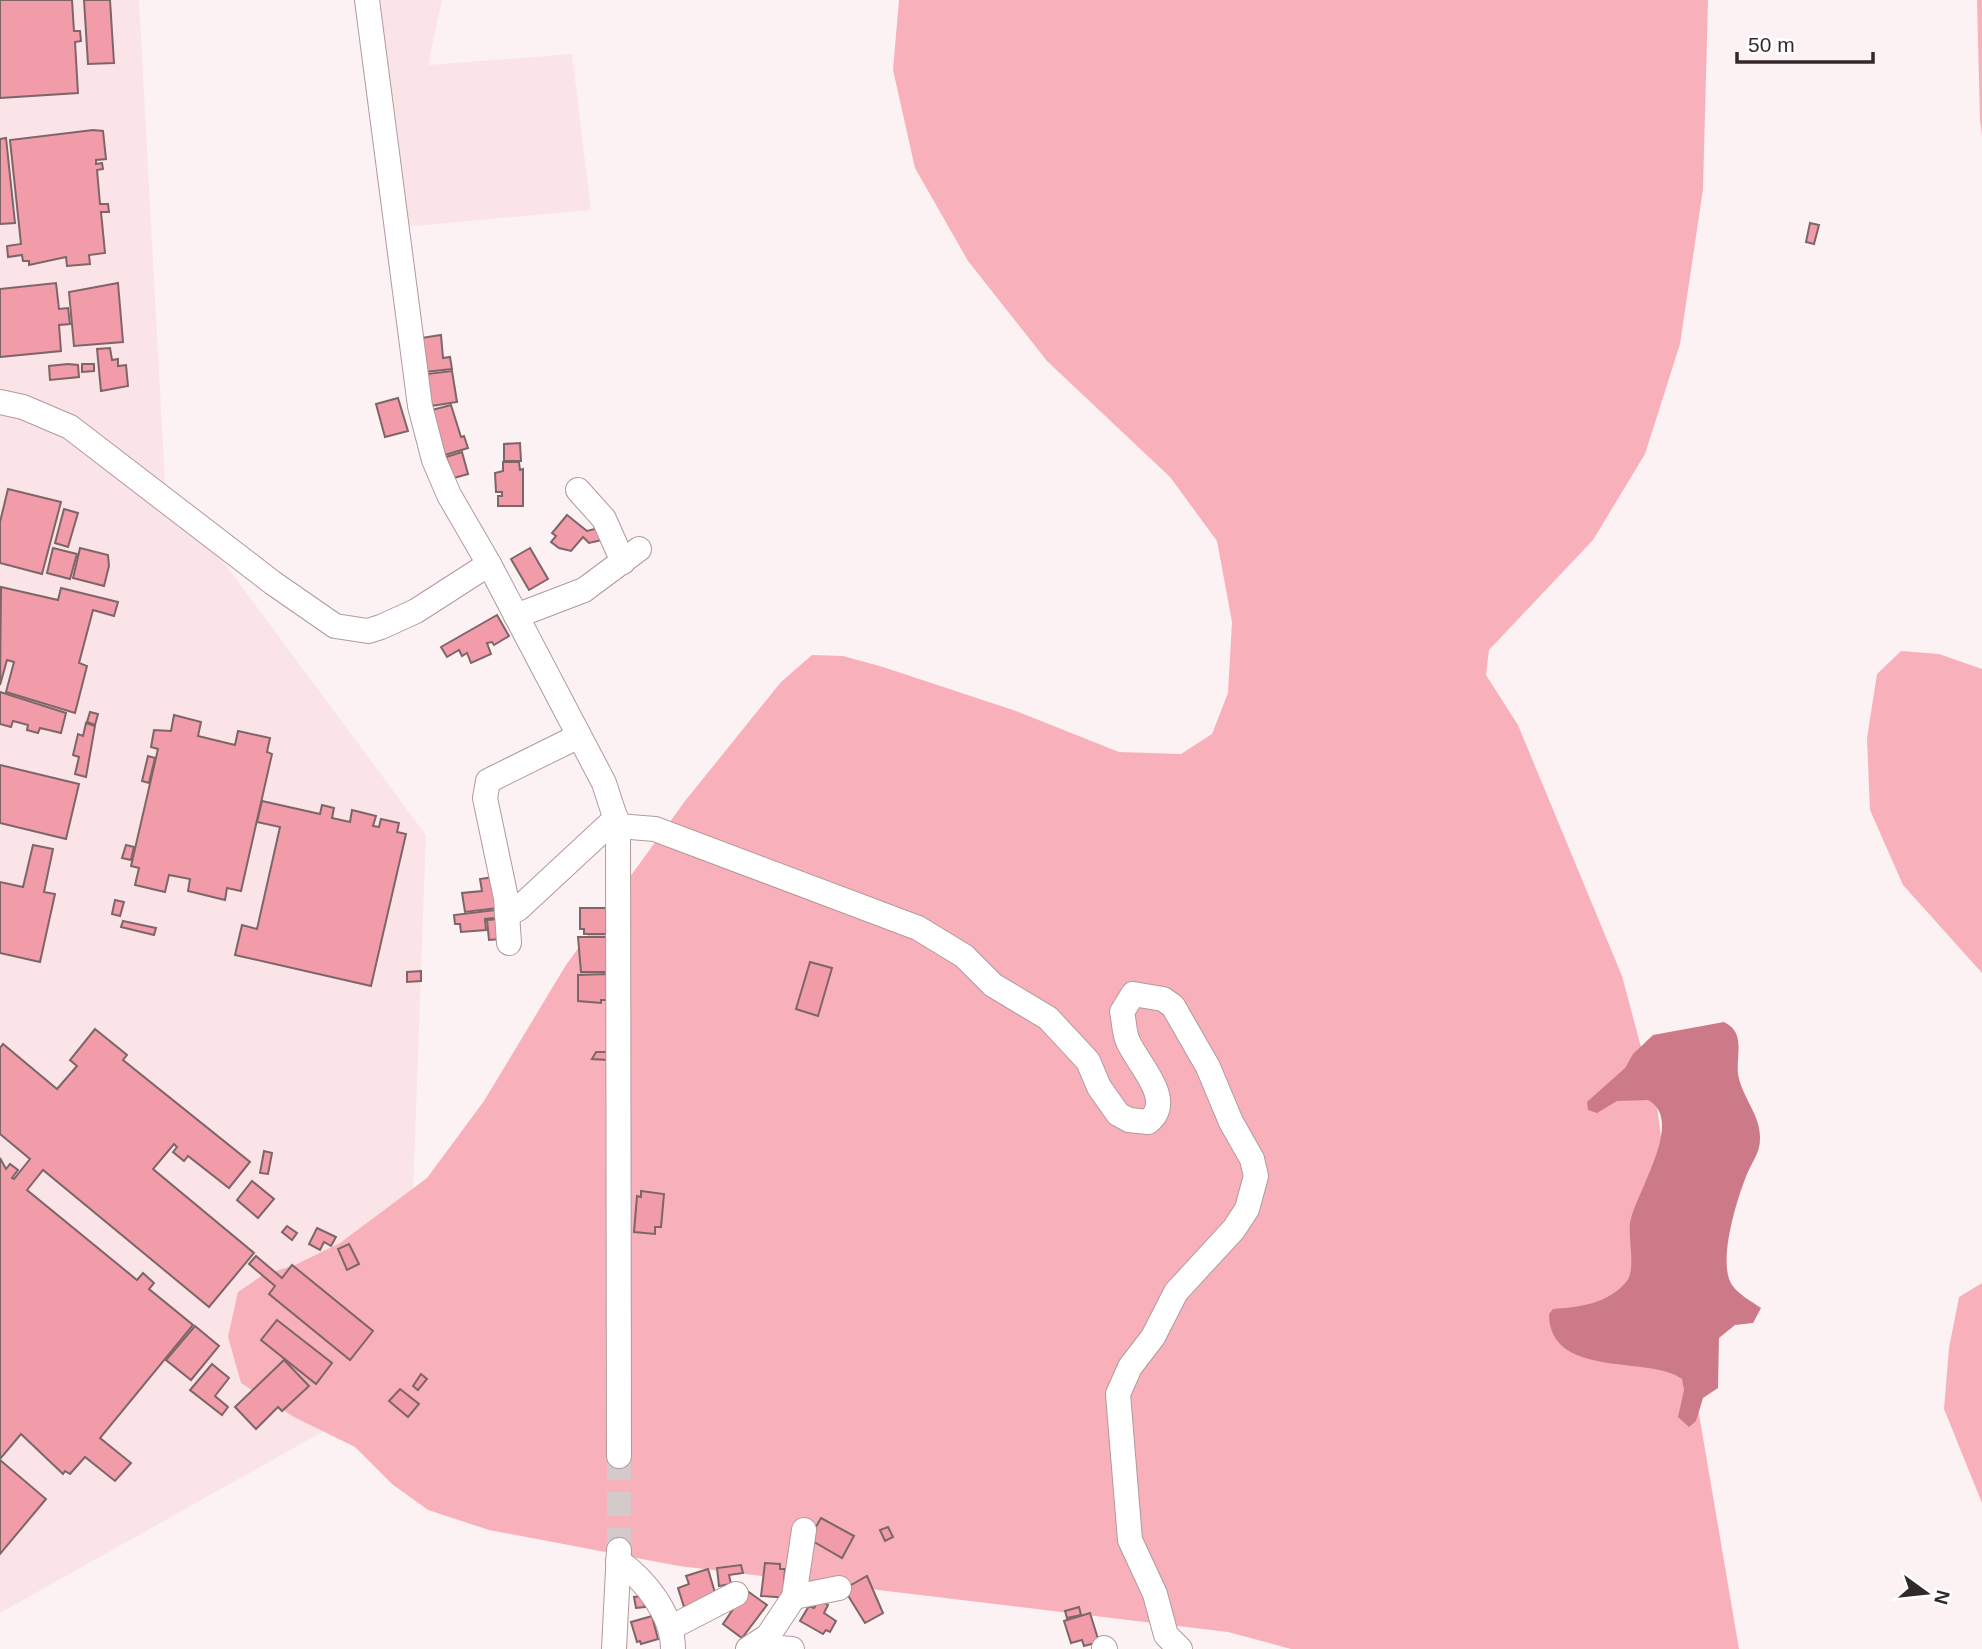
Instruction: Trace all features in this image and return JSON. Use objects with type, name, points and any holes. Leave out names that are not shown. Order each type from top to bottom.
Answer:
[{"type":"street","points":[[367,0],[420,406],[434,460],[449,495],[489,564],[604,783],[617,822],[618,1456]]},
{"type":"street","points":[[0,402],[23,407],[70,427],[273,583],[335,626],[368,631],[382,626],[416,611],[489,564]]},
{"type":"street","points":[[516,615],[584,590],[631,556],[604,519],[578,490]]},
{"type":"street","points":[[509,943],[507,914],[485,798],[488,781],[579,736]]},
{"type":"street","points":[[507,914],[518,909],[617,822]]},
{"type":"street","points":[[617,822],[655,829],[918,928],[964,956],[993,985],[1048,1018],[1071,1039],[1088,1061],[1099,1087],[1118,1114],[1129,1120],[1148,1122],[1154,1117],[1158,1102],[1149,1073],[1127,1039],[1122,1012],[1133,995],[1163,999],[1173,1006],[1208,1067],[1256,1176],[1247,1209],[1234,1229],[1176,1292],[1153,1337],[1130,1367],[1118,1394],[1130,1540],[1154,1594],[1166,1635],[1180,1649]]},
{"type":"street","points":[[752,1648],[768,1636],[794,1597],[804,1530]]},
{"type":"street","points":[[614,1649],[619,1555],[653,1595],[672,1639],[736,1594]]},
{"type":"street","points":[[794,1597],[839,1588]]},
{"type":"street","points":[[752,1648],[792,1649]]},
{"type":"shaded area","points":[[0,0],[139,0],[165,483],[426,835],[406,1385],[0,1613]]},
{"type":"shaded area","points":[[374,0],[442,0],[428,65],[572,54],[591,210],[404,227]]},
{"type":"shaded area","points":[[899,0],[1708,0],[1703,189],[1680,344],[1645,454],[1593,540],[1489,650],[1486,675],[1518,725],[1622,976],[1657,1107],[1692,1373],[1739,1649],[1291,1649],[1228,1632],[679,1566],[489,1530],[428,1510],[392,1484],[355,1447],[294,1417],[241,1383],[228,1337],[238,1292],[263,1275],[295,1265],[340,1243],[427,1178],[484,1101],[566,965],[685,801],[781,682],[812,655],[843,656],[883,667],[1016,711],[1119,752],[1181,754],[1212,734],[1228,693],[1232,622],[1217,541],[1170,477],[1047,361],[968,261],[915,168],[893,70]]},
{"type":"shaded area","points":[[1977,0],[1982,0],[1982,136],[1980,120]]},
{"type":"shaded area","points":[[1901,651],[1939,654],[1982,669],[1982,973],[1903,885],[1870,810],[1867,738],[1877,674]]},
{"type":"shaded area","points":[[1724,1022],[1738,1038],[1740,1083],[1760,1130],[1760,1144],[1738,1199],[1730,1230],[1728,1275],[1735,1289],[1761,1308],[1753,1323],[1735,1325],[1719,1338],[1718,1388],[1703,1398],[1696,1421],[1689,1427],[1678,1417],[1684,1390],[1682,1379],[1667,1372],[1583,1357],[1565,1349],[1553,1335],[1549,1314],[1553,1309],[1593,1303],[1611,1295],[1627,1281],[1631,1269],[1630,1223],[1660,1140],[1662,1123],[1658,1110],[1648,1100],[1617,1101],[1597,1113],[1588,1110],[1587,1102],[1625,1068],[1633,1054],[1653,1035]]},
{"type":"shaded area","points":[[1982,1283],[1982,1503],[1944,1409],[1949,1348],[1959,1297]]},
{"type":"building","points":[[0,0],[72,0],[74,31],[80,31],[81,41],[75,42],[78,93],[0,98]]},
{"type":"building","points":[[84,0],[110,0],[114,63],[88,64]]},
{"type":"building","points":[[103,131],[106,159],[96,160],[96,164],[102,163],[103,169],[97,170],[100,204],[108,204],[109,212],[101,212],[105,253],[89,255],[90,264],[67,266],[66,257],[29,265],[29,261],[23,261],[22,255],[8,257],[7,246],[21,244],[10,140]]},
{"type":"building","points":[[6,138],[15,223],[0,224],[0,139]]},
{"type":"building","points":[[1810,223],[1819,225],[1814,244],[1806,242]]},
{"type":"building","points":[[56,283],[59,309],[68,308],[70,324],[59,325],[61,351],[0,357],[0,289]]},
{"type":"building","points":[[118,283],[123,342],[74,346],[69,292]]},
{"type":"building","points":[[441,335],[443,358],[450,357],[452,369],[425,372],[421,338]]},
{"type":"building","points":[[110,348],[112,360],[118,359],[118,366],[126,365],[128,386],[101,391],[97,349]]},
{"type":"building","points":[[82,364],[94,364],[94,371],[82,372]]},
{"type":"building","points":[[78,365],[79,377],[50,380],[49,366]]},
{"type":"building","points":[[452,371],[457,402],[431,406],[427,374]]},
{"type":"building","points":[[398,398],[408,431],[385,437],[376,404]]},
{"type":"building","points":[[451,405],[461,437],[464,436],[468,448],[445,455],[432,410]]},
{"type":"building","points":[[520,443],[521,461],[504,461],[504,444]]},
{"type":"building","points":[[462,452],[468,474],[454,478],[446,457]]},
{"type":"building","points":[[503,462],[519,462],[520,470],[523,469],[523,506],[498,506],[498,496],[502,496],[502,492],[496,492],[495,473],[503,471]]},
{"type":"building","points":[[8,489],[61,502],[42,574],[0,563],[0,522]]},
{"type":"building","points":[[64,509],[78,513],[68,547],[55,543]]},
{"type":"building","points":[[567,515],[587,531],[599,528],[602,540],[589,543],[583,537],[571,551],[559,548],[551,542],[556,536],[552,533]]},
{"type":"building","points":[[53,548],[77,554],[70,579],[47,573]]},
{"type":"building","points":[[80,548],[108,555],[109,566],[104,586],[73,578]]},
{"type":"building","points":[[530,548],[548,579],[529,590],[511,559]]},
{"type":"building","points":[[1,587],[58,600],[61,588],[118,602],[114,616],[93,610],[79,663],[87,666],[75,713],[6,692],[14,662],[7,660],[0,685]]},
{"type":"building","points":[[497,615],[509,636],[494,645],[492,642],[487,643],[491,654],[471,663],[467,653],[462,656],[459,650],[447,657],[441,647]]},
{"type":"building","points":[[0,692],[66,713],[61,733],[40,728],[38,733],[27,730],[28,725],[13,721],[11,727],[0,724]]},
{"type":"building","points":[[90,712],[98,714],[95,725],[87,722]]},
{"type":"building","points":[[174,715],[201,722],[198,736],[235,745],[238,731],[270,738],[267,752],[272,754],[241,891],[227,888],[225,900],[188,891],[190,879],[169,875],[165,892],[135,885],[139,868],[131,866],[158,749],[151,747],[154,730],[171,731]]},
{"type":"building","points":[[86,723],[95,726],[86,777],[75,774],[79,757],[73,755],[78,734],[83,736]]},
{"type":"building","points":[[148,756],[155,758],[149,783],[142,781]]},
{"type":"building","points":[[0,765],[79,784],[66,839],[0,823]]},
{"type":"building","points":[[262,801],[320,814],[322,805],[334,808],[332,818],[350,822],[352,810],[376,816],[373,826],[379,827],[381,819],[399,823],[397,832],[406,834],[371,986],[235,955],[242,925],[257,929],[280,827],[257,822]]},
{"type":"building","points":[[33,845],[53,849],[44,892],[55,894],[40,962],[0,953],[0,882],[23,887]]},
{"type":"building","points":[[126,845],[134,847],[131,860],[122,858]]},
{"type":"building","points":[[494,877],[498,908],[465,912],[462,893],[482,891],[480,879]]},
{"type":"building","points":[[115,900],[124,902],[120,916],[112,914]]},
{"type":"building","points":[[580,908],[606,908],[606,934],[584,934],[584,929],[580,929]]},
{"type":"building","points":[[495,910],[496,918],[485,919],[486,930],[461,932],[460,924],[455,924],[454,915]]},
{"type":"building","points":[[498,919],[500,939],[489,940],[487,920]]},
{"type":"building","points":[[123,921],[156,928],[154,935],[121,927]]},
{"type":"building","points":[[578,937],[607,937],[607,972],[581,972]]},
{"type":"building","points":[[810,962],[832,968],[818,1016],[796,1009]]},
{"type":"building","points":[[421,971],[421,981],[407,982],[407,972]]},
{"type":"building","points":[[608,974],[608,1000],[601,1000],[601,1003],[578,1001],[578,975]]},
{"type":"building","points":[[95,1029],[127,1055],[123,1060],[250,1162],[229,1188],[188,1156],[184,1161],[173,1152],[177,1147],[174,1144],[153,1169],[254,1253],[209,1307],[43,1170],[27,1190],[137,1280],[143,1273],[154,1283],[149,1289],[193,1325],[100,1438],[131,1463],[115,1481],[85,1457],[70,1474],[65,1471],[63,1474],[21,1434],[0,1459],[0,1158],[6,1169],[10,1164],[18,1170],[12,1178],[14,1179],[30,1159],[0,1134],[0,1048],[3,1044],[57,1089],[77,1066],[70,1060]]},
{"type":"building","points":[[596,1052],[608,1052],[608,1060],[592,1059]]},
{"type":"building","points":[[264,1151],[272,1153],[268,1174],[260,1173]]},
{"type":"building","points":[[252,1181],[274,1199],[258,1218],[237,1200]]},
{"type":"building","points":[[641,1191],[664,1194],[661,1227],[655,1227],[655,1234],[634,1232],[637,1196],[641,1197]]},
{"type":"building","points":[[287,1226],[297,1233],[292,1240],[282,1232]]},
{"type":"building","points":[[317,1228],[336,1237],[331,1246],[324,1242],[320,1250],[309,1244]]},
{"type":"building","points":[[349,1244],[359,1264],[347,1270],[338,1249]]},
{"type":"building","points":[[256,1256],[282,1278],[292,1265],[373,1331],[350,1360],[269,1294],[275,1286],[249,1264]]},
{"type":"building","points":[[277,1320],[332,1363],[316,1384],[261,1340]]},
{"type":"building","points":[[195,1326],[219,1346],[191,1380],[166,1360]]},
{"type":"building","points":[[284,1360],[309,1386],[282,1411],[278,1407],[256,1429],[235,1407]]},
{"type":"building","points":[[212,1364],[229,1378],[215,1396],[228,1407],[222,1415],[190,1390]]},
{"type":"building","points":[[421,1374],[427,1379],[418,1390],[413,1386]]},
{"type":"building","points":[[400,1389],[419,1404],[408,1417],[389,1401]]},
{"type":"building","points":[[0,1460],[46,1499],[0,1554]]},
{"type":"building","points":[[821,1518],[854,1536],[842,1558],[809,1539]]},
{"type":"building","points":[[888,1527],[893,1537],[885,1541],[880,1530]]},
{"type":"building","points":[[765,1563],[780,1564],[780,1569],[785,1569],[784,1582],[788,1598],[761,1596]]},
{"type":"building","points":[[741,1565],[743,1573],[729,1575],[731,1584],[719,1586],[717,1568]]},
{"type":"building","points":[[708,1569],[716,1596],[684,1607],[678,1588],[689,1584],[686,1576]]},
{"type":"building","points":[[867,1576],[883,1613],[865,1623],[844,1589]]},
{"type":"building","points":[[746,1590],[767,1605],[742,1638],[723,1624]]},
{"type":"building","points":[[643,1596],[645,1607],[636,1608],[634,1597]]},
{"type":"building","points":[[819,1600],[828,1605],[824,1613],[836,1621],[830,1632],[826,1630],[823,1634],[800,1621],[809,1606],[814,1608]]},
{"type":"building","points":[[1079,1607],[1081,1615],[1067,1618],[1065,1611]]},
{"type":"building","points":[[1090,1613],[1099,1642],[1084,1646],[1082,1640],[1071,1643],[1064,1621]]},
{"type":"building","points":[[652,1616],[658,1639],[641,1644],[640,1641],[637,1642],[631,1622]]},
{"type":"tunnel","points":[[619,1456],[619,1550]]}]
